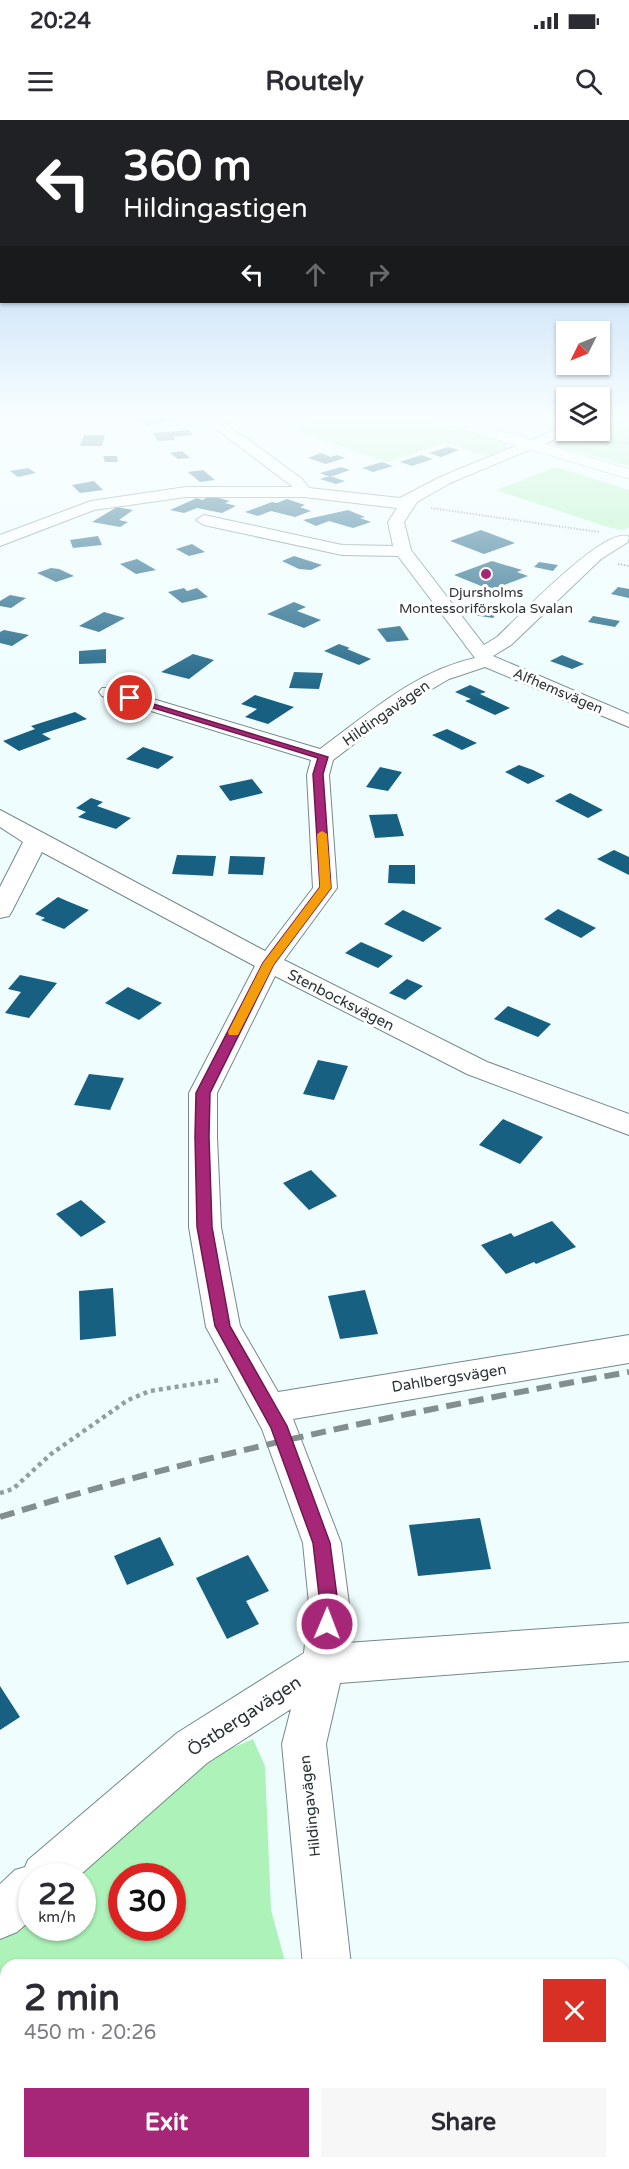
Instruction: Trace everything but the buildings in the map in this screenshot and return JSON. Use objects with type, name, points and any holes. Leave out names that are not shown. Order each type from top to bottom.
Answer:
[{"type":"street","points":[[0,541],[79,511]]},
{"type":"street","points":[[403,511],[396,522],[403,551],[485,658]]},
{"type":"street","points":[[204,520],[342,550],[403,551]]},
{"type":"street","name":"Hildingavägen","points":[[326,1959],[304,1744],[324,1664],[329,1604],[322,1543],[284,1438],[223,1326],[204,1227],[203,1093],[269,963],[325,888],[318,774],[323,757],[419,688],[465,664],[485,658],[595,555],[622,539]]},
{"type":"street","name":"Alfhemsvägen","points":[[485,658],[629,721]]},
{"type":"street","points":[[109,692],[323,757]]},
{"type":"street","name":"Stenbocksvägen","points":[[0,817],[36,840],[269,963],[477,1068],[629,1125]]},
{"type":"street","points":[[0,911],[36,840]]},
{"type":"street","name":"Dahlbergsvägen","points":[[269,1408],[629,1349]]},
{"type":"street","name":"Östbergavägen","points":[[59,1863],[192,1748],[324,1664],[629,1642]]},
{"type":"street","points":[[0,1915],[18,1899]]},
{"type":"path","points":[[463,511],[604,533],[622,539]]},
{"type":"path","points":[[2,1500],[0,1493],[13,1489],[51,1454],[128,1400],[150,1391],[250,1375]]},
{"type":"green space","points":[[558,511],[629,511],[629,528],[623,530]]},
{"type":"green space","points":[[253,1739],[265,1766],[271,1910],[284,1959],[0,1959],[0,1933],[18,1917],[18,1941],[96,1941],[96,1863],[80,1863],[193,1765]]},
{"type":"railway","points":[[0,1517],[155,1472],[312,1434],[629,1372]]},
{"type":"slow traffic","points":[[234,1032],[269,963],[325,888],[322,834]]},
{"type":"place","name":"Djursholms Montessoriförskola Svalan","points":[[486,574]]},
{"type":"route","points":[[130,698],[323,757],[318,774],[325,888],[269,963],[203,1093],[202,1137],[204,1227],[223,1326],[279,1426],[322,1543],[329,1604],[327,1624]]}]
